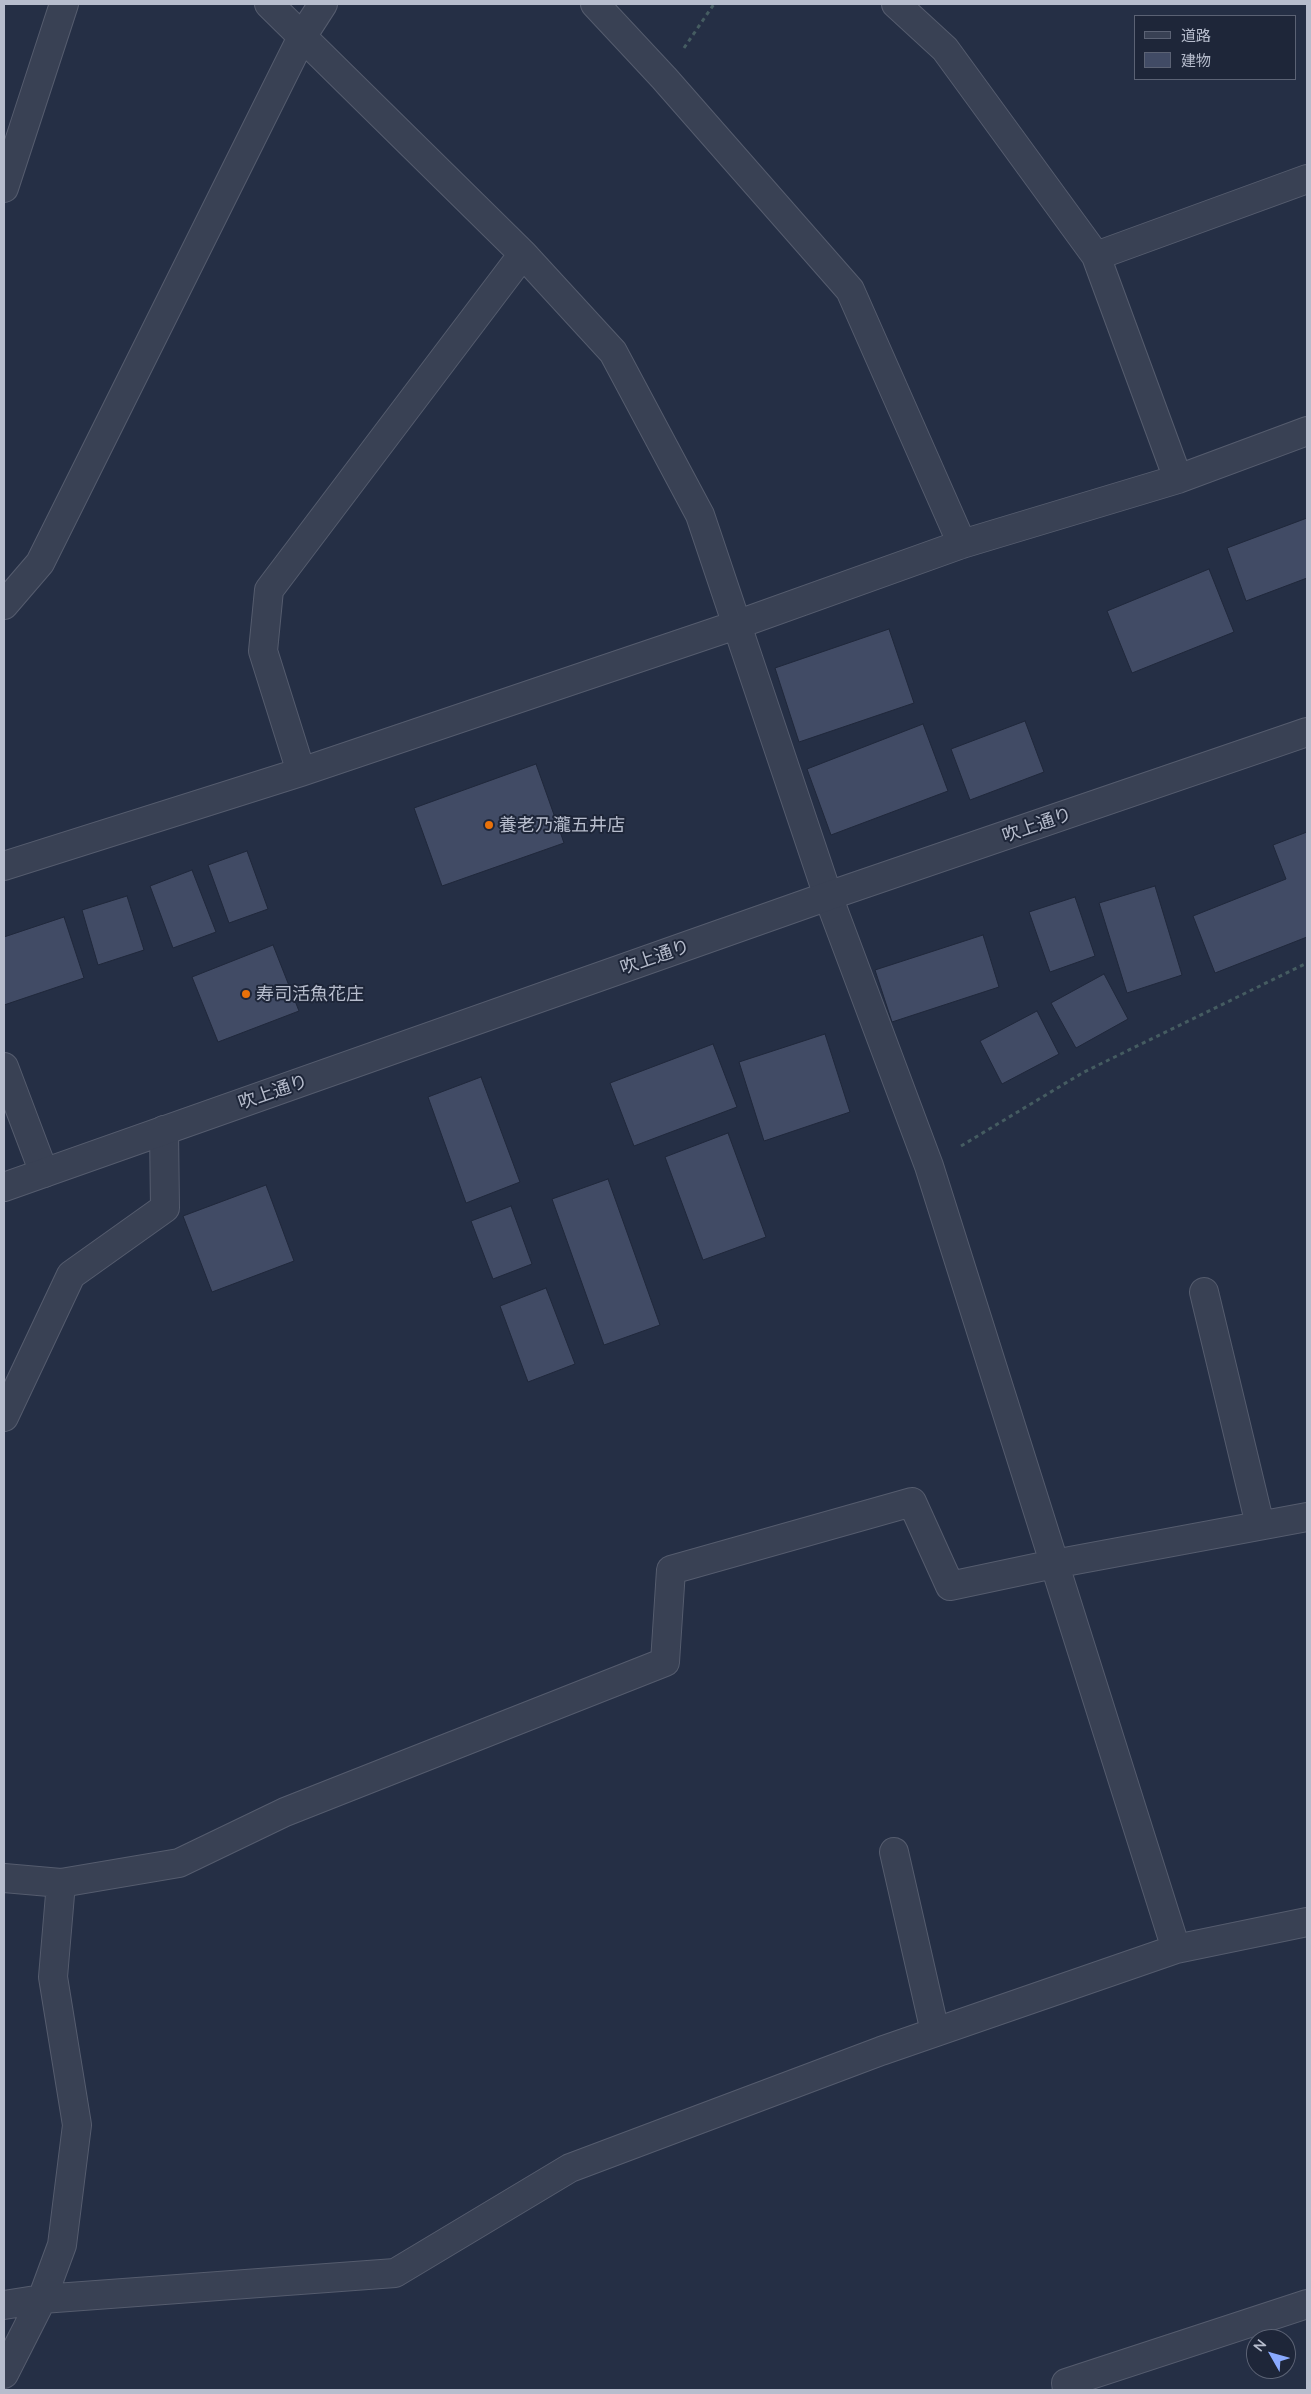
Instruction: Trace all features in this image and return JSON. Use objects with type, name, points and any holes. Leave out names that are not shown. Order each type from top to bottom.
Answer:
[{"type":"street","points":[[4,188],[64,4]]},
{"type":"street","points":[[269,4],[303,35],[523,254],[613,352],[700,515],[828,896],[929,1166],[1176,1949]]},
{"type":"street","points":[[4,605],[40,563],[303,35],[323,4]]},
{"type":"street","points":[[594,4],[664,78],[850,290],[962,544]]},
{"type":"street","points":[[896,4],[945,49],[1096,256],[1178,479]]},
{"type":"street","points":[[1096,256],[1307,179]]},
{"type":"street","points":[[301,772],[262,651],[269,590],[523,254]]},
{"type":"street","points":[[4,866],[301,772],[736,625],[962,544],[1178,479],[1307,431]]},
{"type":"street","name":"吹上通り","points":[[4,1187],[828,896],[1307,732]]},
{"type":"street","points":[[4,1067],[44,1173]]},
{"type":"street","points":[[4,1417],[71,1275],[166,1208],[164,1130]]},
{"type":"street","points":[[1204,1292],[1260,1525]]},
{"type":"street","points":[[4,1878],[61,1883],[179,1863],[284,1812],[665,1662],[671,1570],[912,1502],[950,1586],[1054,1564],[1307,1517]]},
{"type":"street","points":[[894,1852],[935,2032]]},
{"type":"street","points":[[4,2374],[42,2300],[62,2245],[76,2125],[53,1977],[61,1883]]},
{"type":"street","points":[[4,2305],[42,2300],[395,2273],[570,2168],[935,2032],[1176,1949],[1307,1922]]},
{"type":"street","points":[[1067,2390],[1066,2383],[1307,2304]]},
{"type":"path","points":[[664,78],[714,4]]},
{"type":"path","points":[[929,1166],[1084,1072],[1307,963]]},
{"type":"building","points":[[1307,518],[1307,578],[1246,601],[1227,548]]},
{"type":"building","points":[[1209,569],[1234,632],[1132,673],[1107,611]]},
{"type":"building","points":[[889,629],[914,703],[799,742],[775,668]]},
{"type":"building","points":[[1025,721],[1044,772],[970,800],[951,749]]},
{"type":"building","points":[[923,724],[948,791],[831,835],[807,769]]},
{"type":"building","name":"養老乃瀧五井店","points":[[536,764],[564,843],[442,886],[414,808]]},
{"type":"building","points":[[1307,832],[1307,937],[1215,973],[1193,916],[1286,879],[1273,845]]},
{"type":"building","points":[[247,851],[268,909],[229,923],[208,865]]},
{"type":"building","points":[[192,870],[216,932],[173,948],[150,886]]},
{"type":"building","points":[[1155,886],[1182,975],[1127,993],[1099,903]]},
{"type":"building","points":[[127,896],[144,950],[98,965],[82,910]]},
{"type":"building","points":[[1075,897],[1095,956],[1050,972],[1029,912]]},
{"type":"building","points":[[64,917],[84,978],[4,1005],[4,937]]},
{"type":"building","points":[[983,935],[999,987],[892,1022],[875,970]]},
{"type":"building","name":"寿司活魚花庄","points":[[273,945],[299,1011],[218,1042],[192,977]]},
{"type":"building","points":[[1104,974],[1128,1019],[1076,1048],[1051,1003]]},
{"type":"building","points":[[1037,1011],[1059,1054],[1002,1084],[980,1041]]},
{"type":"building","points":[[825,1034],[850,1112],[764,1141],[739,1062]]},
{"type":"building","points":[[713,1044],[737,1107],[634,1146],[610,1083]]},
{"type":"building","points":[[481,1077],[520,1182],[466,1203],[428,1097]]},
{"type":"building","points":[[728,1133],[766,1237],[703,1260],[665,1157]]},
{"type":"building","points":[[608,1179],[660,1325],[604,1345],[552,1199]]},
{"type":"building","points":[[266,1185],[294,1261],[212,1292],[183,1216]]},
{"type":"building","points":[[511,1206],[532,1264],[493,1279],[471,1221]]},
{"type":"building","points":[[546,1288],[575,1364],[528,1382],[500,1306]]},
{"type":"place","name":"養老乃瀧五井店","points":[[489,825]]},
{"type":"place","name":"寿司活魚花庄","points":[[246,994]]}]
